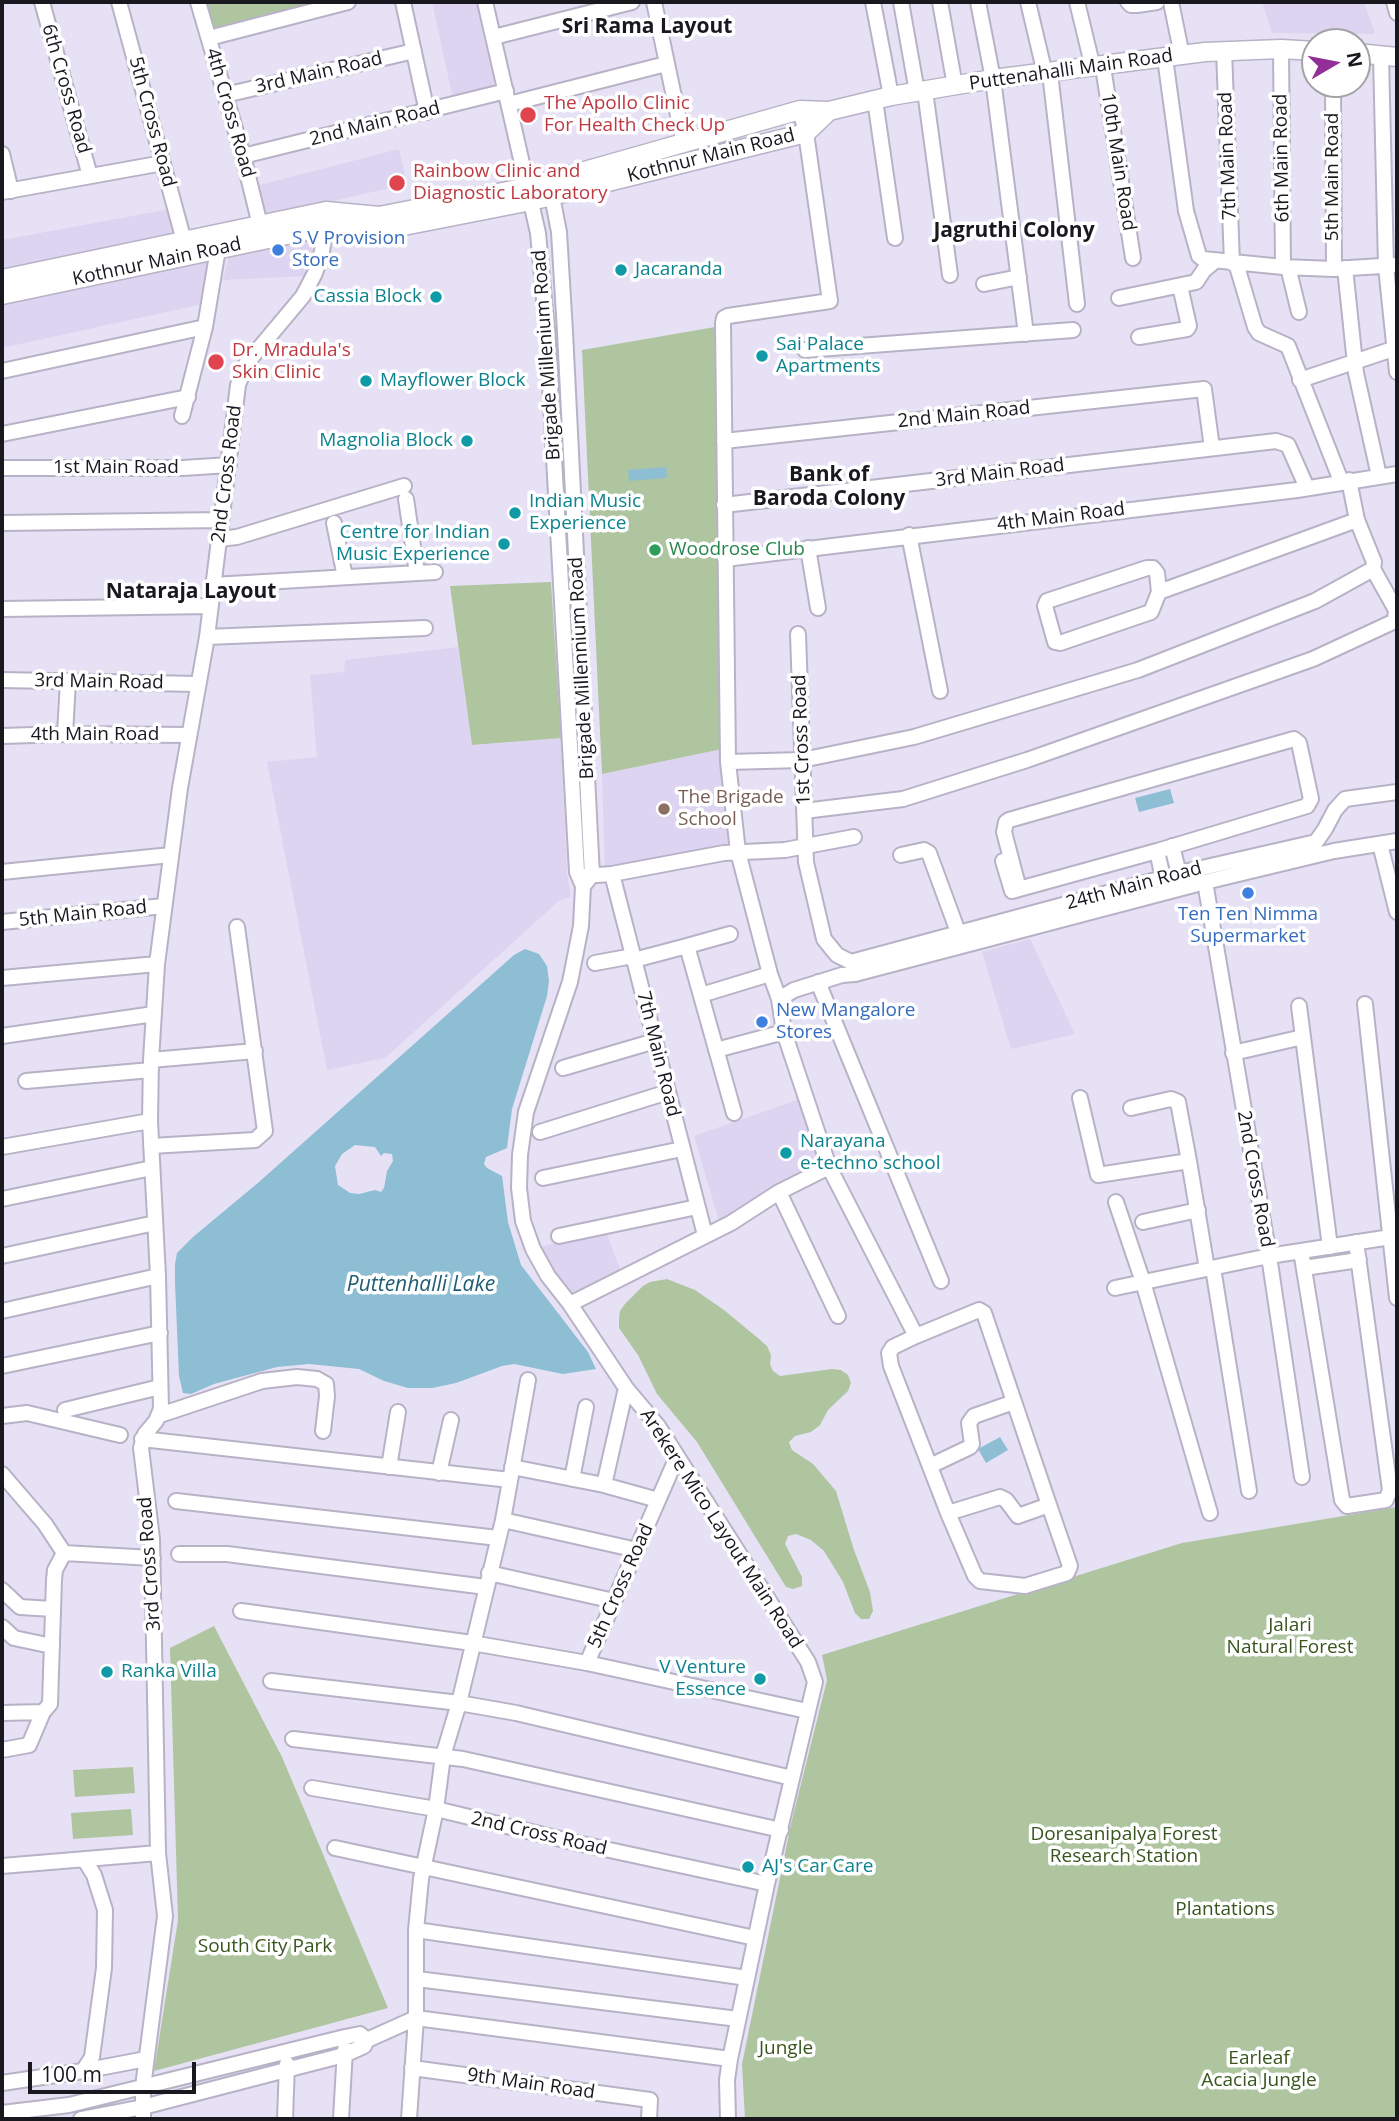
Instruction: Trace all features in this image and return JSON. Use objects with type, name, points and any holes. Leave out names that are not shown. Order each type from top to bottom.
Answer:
[{"type":"main road","name":"Puttenahalli Main Road","points":[[830,111],[883,98],[993,79],[1224,50],[1301,50]]},
{"type":"main road","points":[[1371,55],[1389,57]]},
{"type":"main road","name":"Kothnur Main Road","points":[[551,189],[684,144],[800,110],[830,111]]},
{"type":"main road","name":"Kothnur Main Road","points":[[2,279],[184,241],[216,242],[260,225],[326,219],[377,229],[806,133],[830,111]]},
{"type":"main road","name":"Kothnur Main Road","points":[[2,295],[216,242],[326,219]]},
{"type":"street","name":"6th Cross Road","points":[[42,2],[90,176]]},
{"type":"street","name":"5th Cross Road","points":[[119,2],[184,241]]},
{"type":"street","name":"4th Cross Road","points":[[198,2],[243,156],[260,225]]},
{"type":"street","points":[[209,38],[343,2]]},
{"type":"street","points":[[403,2],[427,112]]},
{"type":"street","points":[[485,2],[530,194]]},
{"type":"street","points":[[494,37],[632,2]]},
{"type":"street","points":[[654,2],[684,144]]},
{"type":"street","points":[[873,2],[895,238]]},
{"type":"street","points":[[901,2],[921,91],[950,275]]},
{"type":"street","points":[[940,2],[955,86]]},
{"type":"street","points":[[978,2],[993,79],[1026,334]]},
{"type":"street","points":[[1028,2],[1047,74],[1077,304]]},
{"type":"street","name":"10th Main Road","points":[[1077,2],[1098,67],[1133,258]]},
{"type":"street","points":[[1128,2],[1131,5],[1157,2]]},
{"type":"street","points":[[1171,2],[1186,211],[1199,256],[1215,261],[1286,267],[1339,269],[1392,266]]},
{"type":"street","points":[[1394,2],[1397,13]]},
{"type":"street","name":"6th Main Road","points":[[1281,49],[1286,267],[1299,312]]},
{"type":"street","name":"7th Main Road","points":[[804,811],[903,799],[1040,755],[1313,659],[1395,621],[1396,610],[1373,569],[1374,562],[1345,481],[1300,380],[1288,346],[1259,333],[1255,327],[1234,263],[1224,50]]},
{"type":"street","name":"3rd Main Road","points":[[225,94],[414,51]]},
{"type":"street","points":[[1389,57],[1393,349],[1397,372]]},
{"type":"street","points":[[508,97],[667,64]]},
{"type":"street","name":"2nd Main Road","points":[[243,156],[427,112],[508,97]]},
{"type":"street","name":"5th Main Road","points":[[1333,98],[1339,269],[1354,362],[1379,476]]},
{"type":"street","points":[[800,110],[806,133],[830,301],[724,318],[728,762],[738,852],[779,999],[784,1032],[829,1167],[916,1336]]},
{"type":"street","points":[[2,154],[6,191],[163,163]]},
{"type":"street","name":"Brigade Millennium Road","points":[[551,189],[559,232],[565,332],[584,879]]},
{"type":"street","name":"Brigade Millenium Road","points":[[530,194],[538,233],[547,332],[584,879]]},
{"type":"street","name":"2nd Cross Road","points":[[154,1014],[164,906],[188,735],[211,606],[241,374],[246,364],[303,296],[315,273],[326,219]]},
{"type":"street","points":[[182,416],[205,327],[216,242]]},
{"type":"street","points":[[1118,298],[1196,282],[1204,270],[1215,261]]},
{"type":"street","points":[[984,284],[1019,276]]},
{"type":"street","points":[[1139,337],[1187,329],[1189,326],[1180,286]]},
{"type":"street","points":[[2,371],[205,327]]},
{"type":"street","points":[[805,350],[1073,330]]},
{"type":"street","points":[[1300,380],[1393,349]]},
{"type":"street","name":"2nd Main Road","points":[[724,441],[1204,389],[1212,448]]},
{"type":"street","points":[[2,434],[188,397]]},
{"type":"street","name":"3rd Main Road","points":[[724,505],[1276,441],[1288,445],[1307,488]]},
{"type":"street","name":"1st Main Road","points":[[2,468],[183,468],[229,465]]},
{"type":"street","name":"4th Main Road","points":[[725,559],[1307,488],[1397,474]]},
{"type":"street","points":[[218,539],[237,537],[405,493],[417,573]]},
{"type":"street","points":[[2,523],[221,520]]},
{"type":"street","points":[[1159,592],[1157,573],[1153,568],[1147,568],[1047,601],[1045,606],[1055,642],[1060,643],[1150,612],[1159,592],[1357,520]]},
{"type":"street","points":[[334,523],[345,577]]},
{"type":"street","points":[[909,535],[940,691]]},
{"type":"street","points":[[808,548],[818,608]]},
{"type":"street","points":[[728,762],[802,760],[914,737],[1138,670],[1306,605],[1373,569]]},
{"type":"street","points":[[213,585],[435,572]]},
{"type":"street","points":[[2,609],[211,606]]},
{"type":"street","points":[[206,637],[425,628]]},
{"type":"street","name":"1st Cross Road","points":[[798,634],[805,845]]},
{"type":"street","name":"3rd Main Road","points":[[2,680],[197,684]]},
{"type":"street","points":[[65,734],[68,681]]},
{"type":"street","name":"4th Main Road","points":[[2,736],[188,735]]},
{"type":"street","points":[[1003,861],[1012,891],[1157,851],[1307,806],[1311,799],[1297,739],[1009,820],[1004,832],[1019,889]]},
{"type":"street","name":"24th Main Road","points":[[779,999],[794,989],[958,932],[1163,878],[1316,842],[1335,810],[1345,799],[1397,792]]},
{"type":"street","points":[[584,879],[738,852],[785,850],[854,837]]},
{"type":"street","name":"24th Main Road","points":[[849,970],[1334,851],[1397,841]]},
{"type":"street","points":[[1380,844],[1395,895],[1397,912]]},
{"type":"street","points":[[805,845],[806,862],[824,939],[849,970]]},
{"type":"street","points":[[1172,846],[1179,874]]},
{"type":"street","points":[[901,855],[924,850],[929,853],[958,932]]},
{"type":"street","points":[[1157,851],[1163,878]]},
{"type":"street","points":[[2,872],[171,855]]},
{"type":"street","name":"7th Main Road","points":[[612,874],[705,1235]]},
{"type":"street","name":"Arekere Mico Layout Main Road","points":[[584,879],[581,926],[570,982],[526,1112],[519,1188],[523,1221],[533,1250],[548,1276],[626,1388],[658,1426],[807,1662],[815,1682],[767,1884],[730,2059],[727,2080],[728,2119]]},
{"type":"street","name":"2nd Cross Road","points":[[1205,882],[1269,1256],[1302,1477]]},
{"type":"street","name":"5th Main Road","points":[[2,922],[164,906]]},
{"type":"street","points":[[151,1146],[255,1140],[265,1131],[237,928]]},
{"type":"street","points":[[595,963],[634,958],[730,934]]},
{"type":"street","points":[[687,946],[734,1113]]},
{"type":"street","points":[[8,978],[157,964]]},
{"type":"street","points":[[701,995],[770,974]]},
{"type":"street","points":[[818,982],[941,1281]]},
{"type":"street","points":[[1364,1004],[1394,1237],[1397,1298]]},
{"type":"street","points":[[1299,1006],[1330,1247]]},
{"type":"street","points":[[2,1036],[154,1014],[150,1121],[160,1333],[160,1415]]},
{"type":"street","points":[[716,1051],[784,1032]]},
{"type":"street","points":[[1233,1053],[1303,1037]]},
{"type":"street","points":[[563,1068],[655,1041]]},
{"type":"street","points":[[26,1081],[255,1051]]},
{"type":"street","points":[[540,1132],[668,1093]]},
{"type":"street","points":[[1080,1098],[1098,1175],[1189,1161]]},
{"type":"street","points":[[1131,1108],[1171,1100],[1178,1102],[1249,1491]]},
{"type":"street","points":[[2,1147],[150,1121]]},
{"type":"street","points":[[543,1178],[682,1149]]},
{"type":"street","points":[[570,1304],[731,1223],[779,1192],[829,1167]]},
{"type":"street","points":[[2,1199],[152,1168]]},
{"type":"street","points":[[779,1192],[838,1316]]},
{"type":"street","points":[[1116,1202],[1143,1282],[1210,1513]]},
{"type":"street","points":[[559,1236],[697,1207]]},
{"type":"street","points":[[1143,1222],[1198,1210]]},
{"type":"street","points":[[2,1256],[155,1223]]},
{"type":"street","points":[[1115,1288],[1269,1256],[1394,1237]]},
{"type":"street","points":[[1301,1251],[1342,1500],[1347,1506],[1386,1500],[1390,1490],[1356,1242]]},
{"type":"street","points":[[1304,1268],[1359,1260]]},
{"type":"street","points":[[2,1311],[158,1276]]},
{"type":"street","points":[[982,1310],[1049,1505],[1070,1570],[1068,1573],[1030,1586],[980,1581],[975,1576],[891,1366],[889,1353],[893,1347],[916,1336],[982,1310]]},
{"type":"street","points":[[2,1366],[160,1333]]},
{"type":"street","points":[[142,1439],[160,1415],[262,1381],[297,1377],[317,1379],[326,1384],[323,1432]]},
{"type":"street","points":[[409,2119],[416,2018],[416,1930],[424,1866],[436,1809],[443,1756],[459,1703],[503,1520],[528,1380]]},
{"type":"street","points":[[65,1410],[160,1387]]},
{"type":"street","points":[[604,1485],[626,1388]]},
{"type":"street","points":[[930,1466],[970,1447],[972,1444],[969,1423],[974,1416],[1014,1402]]},
{"type":"street","points":[[572,1479],[586,1407]]},
{"type":"street","points":[[389,1467],[398,1412]]},
{"type":"street","points":[[2,1416],[27,1413],[120,1434]]},
{"type":"street","points":[[439,1473],[451,1420]]},
{"type":"street","points":[[142,1439],[439,1473],[511,1474],[572,1479],[658,1500]]},
{"type":"street","name":"3rd Cross Road","points":[[142,1439],[141,1456],[153,1558],[158,1853],[164,1927],[146,2059],[143,2113]]},
{"type":"street","name":"5th Cross Road","points":[[677,1457],[587,1663],[807,1711]]},
{"type":"street","points":[[2,1474],[45,1524],[64,1553]]},
{"type":"street","points":[[948,1513],[1000,1497],[1006,1500],[1018,1516],[1049,1505]]},
{"type":"street","points":[[176,1501],[498,1538]]},
{"type":"street","points":[[503,1520],[637,1550]]},
{"type":"street","points":[[64,1553],[153,1558]]},
{"type":"street","points":[[2,1750],[29,1745],[43,1712],[50,1704],[55,1570],[64,1553]]},
{"type":"street","points":[[179,1554],[227,1554],[488,1580],[614,1601]]},
{"type":"street","points":[[2,1590],[20,1607],[53,1609]]},
{"type":"street","points":[[242,1611],[472,1643],[587,1663]]},
{"type":"street","points":[[2,1627],[14,1638],[52,1646]]},
{"type":"street","points":[[271,1681],[459,1703],[608,1734],[792,1778]]},
{"type":"street","points":[[2,1713],[43,1712]]},
{"type":"street","points":[[293,1739],[463,1759],[780,1830]]},
{"type":"street","name":"2nd Cross Road","points":[[312,1788],[436,1809],[767,1884]]},
{"type":"street","points":[[335,1848],[755,1938]]},
{"type":"street","points":[[2,1866],[158,1853]]},
{"type":"street","points":[[83,2071],[92,2057],[94,2044],[104,1968],[105,1910],[94,1875],[85,1859]]},
{"type":"street","points":[[416,1930],[747,1978]]},
{"type":"street","points":[[417,1979],[738,2020]]},
{"type":"street","points":[[81,2119],[143,2113],[344,2055],[364,2046],[367,2039],[416,2018],[730,2059]]},
{"type":"street","points":[[2,2113],[69,2105],[345,2037],[360,2035],[367,2039]]},
{"type":"street","points":[[341,2119],[345,2037]]},
{"type":"street","points":[[285,2119],[286,2052]]},
{"type":"street","points":[[2,2083],[146,2059]]},
{"type":"street","name":"9th Main Road","points":[[412,2068],[650,2100],[649,2119]]},
{"type":"shaded area","points":[[432,2],[476,2],[495,90],[453,99]]},
{"type":"shaded area","points":[[1262,2],[1364,2],[1375,34],[1371,34],[1371,28],[1301,28],[1301,33],[1272,33]]},
{"type":"shaded area","points":[[399,149],[407,184],[263,217],[256,186]]},
{"type":"shaded area","points":[[170,209],[177,238],[2,271],[2,240]]},
{"type":"shaded area","points":[[312,239],[314,263],[307,276],[223,280],[229,256]]},
{"type":"shaded area","points":[[212,260],[203,304],[2,348],[2,305]]},
{"type":"shaded area","points":[[458,647],[472,745],[561,738],[567,873],[571,897],[560,900],[385,1058],[327,1070],[267,762],[317,757],[310,675],[344,672],[345,660]]},
{"type":"shaded area","name":"The Brigade School","points":[[722,749],[728,844],[605,870],[602,774]]},
{"type":"shaded area","points":[[1030,939],[1075,1034],[1011,1049],[982,952]]},
{"type":"shaded area","points":[[803,1098],[820,1157],[816,1166],[719,1221],[694,1136]]},
{"type":"shaded area","points":[[606,1231],[621,1272],[569,1298],[539,1247]]},
{"type":"green space","points":[[205,2],[313,2],[213,31]]},
{"type":"green space","name":"Woodrose Club","points":[[715,327],[722,749],[602,774],[582,350]]},
{"type":"green space","points":[[551,582],[561,738],[472,745],[450,586]]},
{"type":"green space","points":[[667,1279],[695,1290],[759,1339],[767,1346],[771,1355],[770,1364],[773,1371],[780,1376],[832,1369],[841,1370],[848,1375],[851,1383],[848,1391],[828,1410],[820,1425],[811,1432],[795,1436],[789,1442],[792,1450],[813,1464],[836,1491],[870,1592],[873,1611],[869,1619],[861,1619],[855,1613],[843,1582],[824,1551],[811,1540],[796,1534],[788,1536],[785,1544],[802,1577],[802,1586],[793,1589],[786,1587],[697,1442],[657,1394],[638,1355],[619,1328],[619,1319],[625,1304],[643,1286]]},
{"type":"green space","name":"Doresanipalya Forest Research Station","points":[[1397,1507],[1397,2119],[745,2119],[742,2064],[791,1824],[827,1680],[822,1655],[1182,1543]]},
{"type":"green space","name":"South City Park","points":[[214,1626],[282,1757],[388,2008],[154,2071],[178,1920],[170,1648]]},
{"type":"green space","points":[[133,1767],[135,1793],[75,1797],[73,1770]]},
{"type":"green space","points":[[131,1809],[133,1835],[73,1839],[71,1813]]},
{"type":"water","points":[[666,467],[667,478],[629,481],[628,470]]},
{"type":"water","points":[[1170,789],[1174,803],[1139,812],[1135,798]]},
{"type":"water","name":"Puttenhalli Lake","points":[[525,949],[539,954],[547,966],[547,996],[512,1109],[507,1148],[486,1157],[484,1164],[502,1176],[508,1222],[521,1265],[588,1352],[596,1369],[563,1374],[514,1364],[456,1383],[432,1388],[408,1388],[384,1381],[359,1369],[309,1364],[277,1367],[214,1384],[191,1394],[183,1393],[179,1376],[175,1283],[177,1253],[514,955]],"holes":[[[355,1145],[375,1147],[381,1156],[384,1153],[392,1154],[393,1161],[381,1192],[375,1190],[350,1193],[338,1185],[335,1166],[342,1154]]]},
{"type":"water","points":[[1000,1437],[1008,1450],[986,1463],[978,1449]]},
{"type":"place","name":"The Apollo Clinic For Health Check Up","points":[[528,115]]},
{"type":"place","name":"Rainbow Clinic and Diagnostic Laboratory","points":[[397,183]]},
{"type":"place","name":"S V Provision Store","points":[[278,250]]},
{"type":"place","name":"Jacaranda","points":[[621,270]]},
{"type":"place","name":"Cassia Block","points":[[436,297]]},
{"type":"place","name":"Sai Palace Apartments","points":[[762,356]]},
{"type":"place","name":"Dr. Mradula's Skin Clinic","points":[[216,362]]},
{"type":"place","name":"Mayflower Block","points":[[366,381]]},
{"type":"place","name":"Magnolia Block","points":[[467,441]]},
{"type":"place","name":"Indian Music Experience","points":[[515,513]]},
{"type":"place","name":"Centre for Indian Music Experience","points":[[504,544]]},
{"type":"place","name":"Woodrose Club","points":[[655,550]]},
{"type":"place","name":"The Brigade School","points":[[664,809]]},
{"type":"place","name":"Ten Ten Nimma Supermarket","points":[[1248,893]]},
{"type":"place","name":"New Mangalore Stores","points":[[762,1022]]},
{"type":"place","name":"Narayana e-techno school","points":[[786,1153]]},
{"type":"place","name":"Ranka Villa","points":[[107,1672]]},
{"type":"place","name":"V Venture Essence","points":[[760,1679]]},
{"type":"place","name":"AJ's Car Care","points":[[748,1867]]},
{"type":"district","name":"Sri Rama Layout","points":[[647,27]]},
{"type":"district","name":"Jagruthi Colony","points":[[1014,231]]},
{"type":"district","name":"Bank of Baroda Colony","points":[[829,487]]},
{"type":"district","name":"Nataraja Layout","points":[[191,592]]},
{"type":"park label","name":"Jalari Natural Forest","points":[[1290,1637]]},
{"type":"park label","name":"Plantations","points":[[1225,1910]]},
{"type":"park label","name":"Jungle","points":[[786,2049]]},
{"type":"park label","name":"Earleaf Acacia Jungle","points":[[1259,2070]]}]
